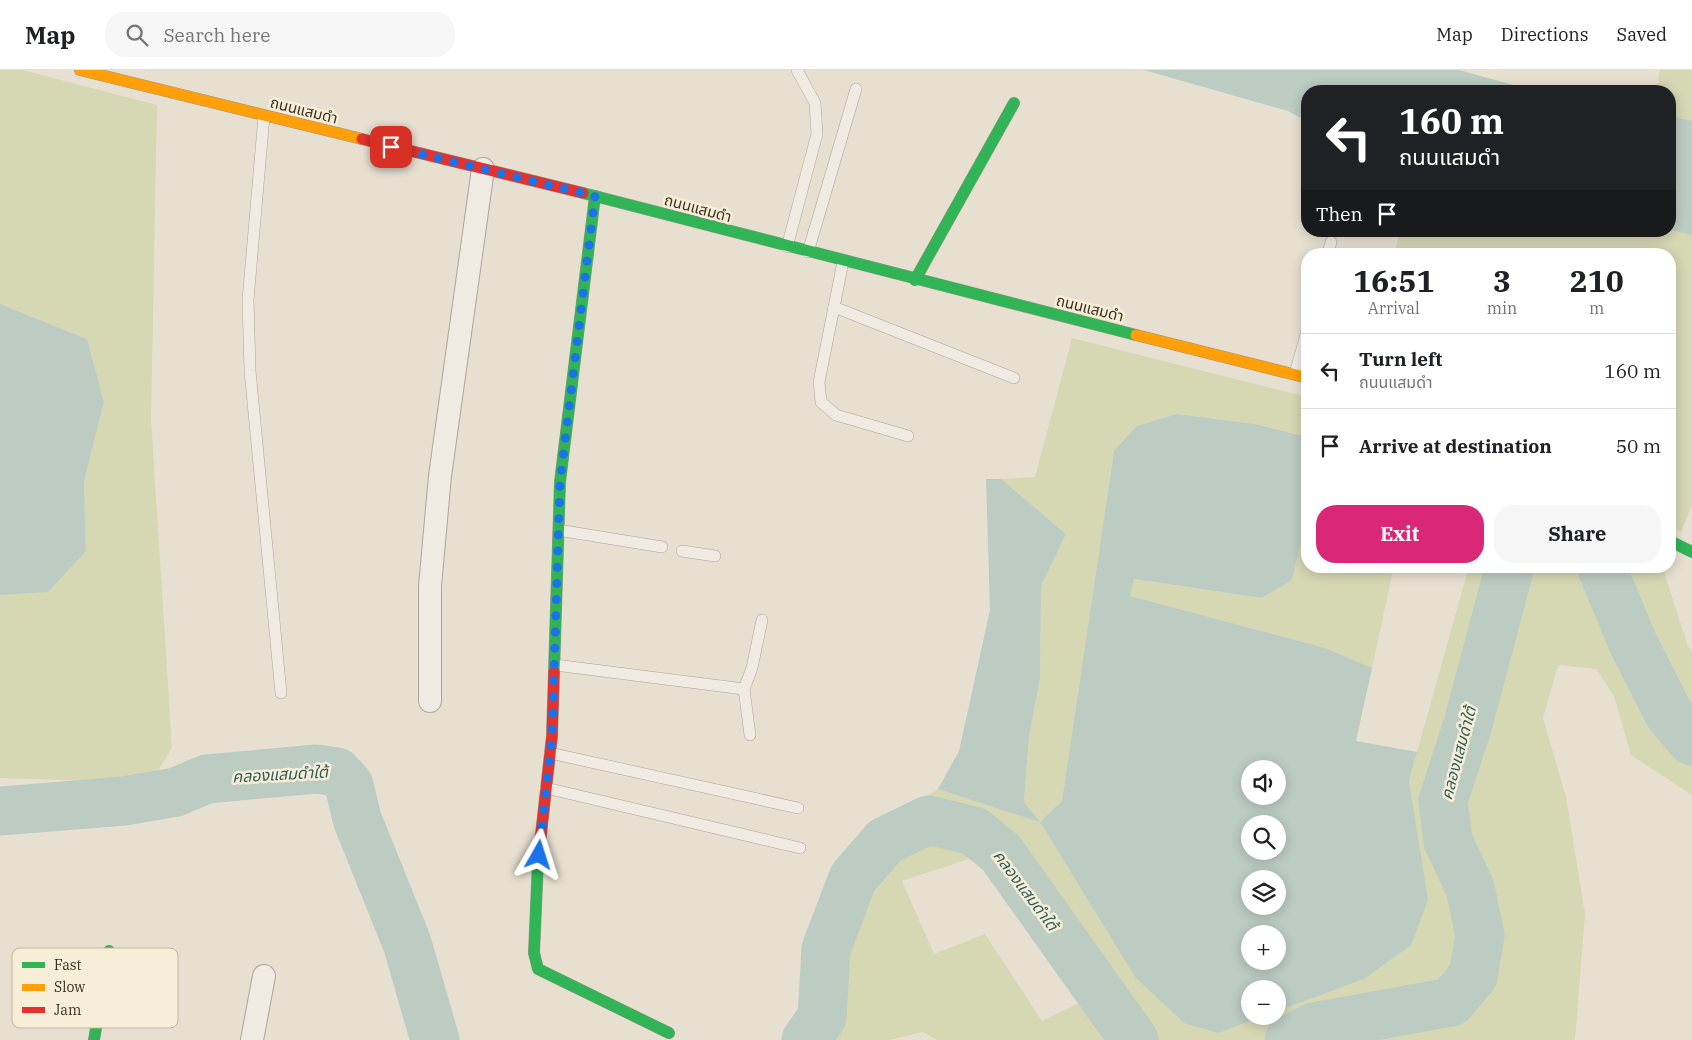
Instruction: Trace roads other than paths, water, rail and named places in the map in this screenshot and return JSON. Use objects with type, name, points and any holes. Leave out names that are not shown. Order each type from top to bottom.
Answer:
[{"type":"street","name":"ถนนแสมดำ","points":[[80,70],[595,196],[843,262],[1301,376]]},
{"type":"street","points":[[915,280],[1014,103]]},
{"type":"street","points":[[430,701],[430,586],[440,476],[483,169]]},
{"type":"street","points":[[595,196],[560,482],[555,664],[550,753],[535,884],[534,953],[538,969],[669,1033]]},
{"type":"street","points":[[1676,544],[1692,552]]},
{"type":"street","points":[[252,1040],[264,976]]},
{"type":"lane","points":[[787,247],[816,134],[815,103],[797,70]]},
{"type":"lane","points":[[808,252],[856,89]]},
{"type":"lane","points":[[264,116],[248,300],[250,371],[281,693]]},
{"type":"lane","points":[[1330,248],[1331,242]]},
{"type":"lane","points":[[843,262],[819,382],[821,402],[836,414],[908,436]]},
{"type":"lane","points":[[834,307],[1014,378]]},
{"type":"lane","points":[[1295,374],[1301,352]]},
{"type":"lane","points":[[558,530],[662,547]]},
{"type":"lane","points":[[682,551],[715,556]]},
{"type":"lane","points":[[750,735],[744,689],[752,668],[762,620]]},
{"type":"lane","points":[[555,664],[744,689]]},
{"type":"lane","points":[[550,753],[798,808]]},
{"type":"lane","points":[[546,788],[800,848]]},
{"type":"waterway","name":"คลองแสมดำใต้","points":[[1289,1040],[1313,1027],[1451,1002],[1473,976],[1480,935],[1470,888],[1448,841],[1443,801],[1468,724],[1508,573]]},
{"type":"waterway","name":"คลองแสมดำใต้","points":[[1604,573],[1633,643],[1669,714],[1692,741]]},
{"type":"waterway","name":"คลองแสมดำใต้","points":[[0,811],[124,801],[176,792],[207,779],[316,769],[337,772],[349,785],[357,819],[407,943],[435,1040]]},
{"type":"waterway","name":"คลองแสมดำใต้","points":[[806,1040],[822,1017],[826,949],[853,878],[885,841],[928,820],[974,831],[1001,853],[1134,1040]]}]
